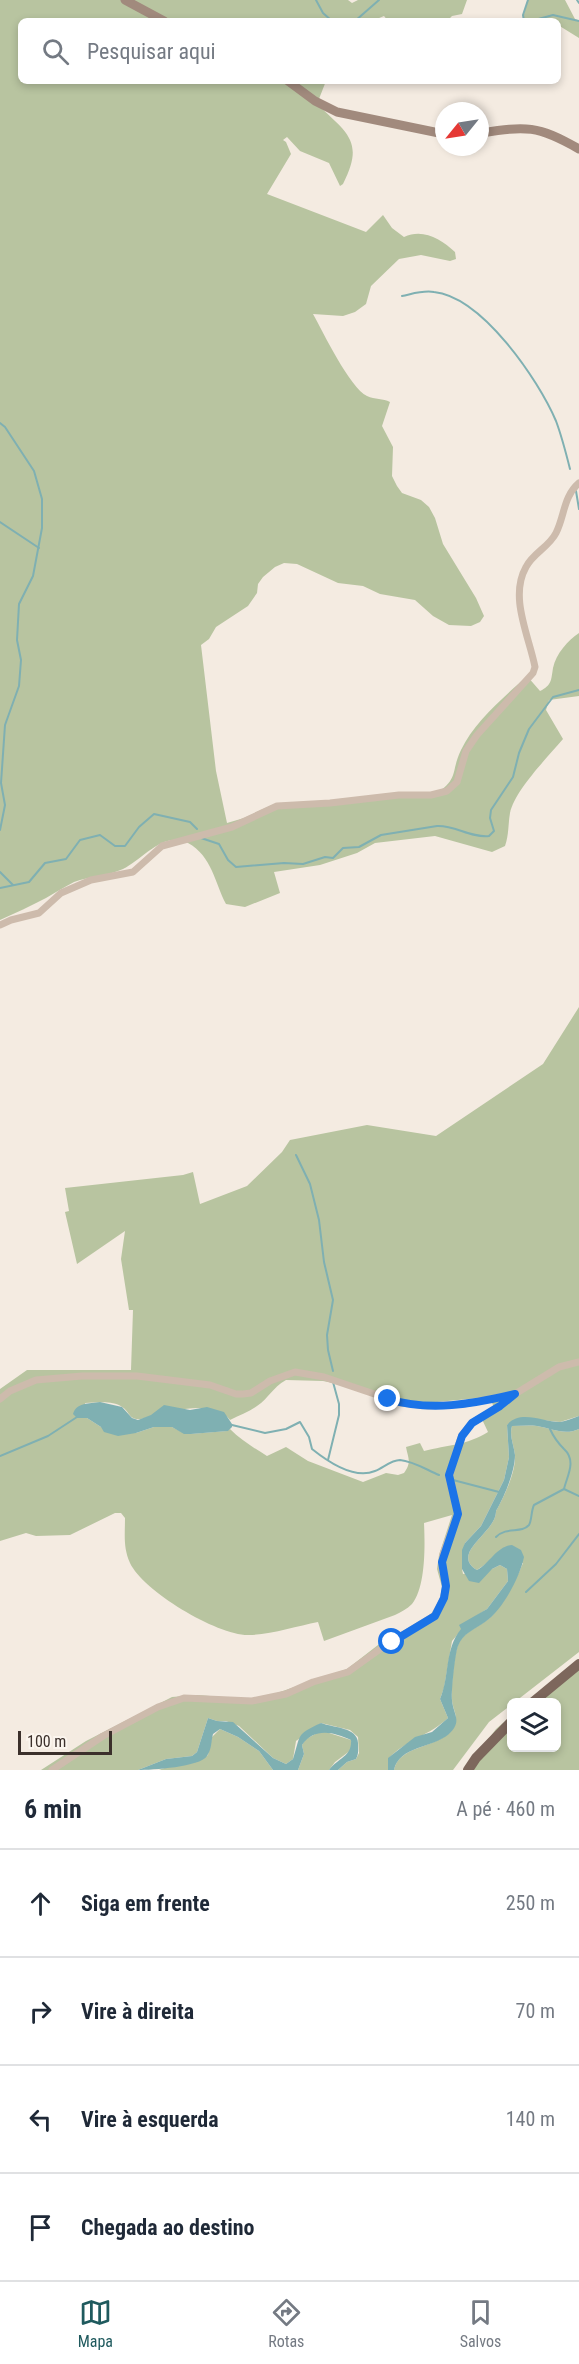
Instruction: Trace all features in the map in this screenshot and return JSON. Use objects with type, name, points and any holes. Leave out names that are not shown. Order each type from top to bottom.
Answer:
[{"type":"main road","points":[[538,1698],[579,1664]]},
{"type":"main road","points":[[468,1770],[476,1758],[507,1726]]},
{"type":"street","points":[[125,0],[158,18]]},
{"type":"street","points":[[292,84],[315,101],[337,112],[435,132]]},
{"type":"street","points":[[489,132],[532,128],[557,136],[579,150]]},
{"type":"street","points":[[0,925],[39,913],[61,893],[85,882],[133,872],[162,846],[232,827],[277,806],[399,795],[441,794],[454,786],[460,776],[466,751],[477,735],[533,674],[533,660],[520,602],[522,575],[526,565],[554,536],[561,524],[568,497],[579,483]]},
{"type":"street","points":[[52,1770],[103,1736],[158,1707],[184,1698],[252,1701],[286,1694],[313,1682],[348,1672],[435,1616],[445,1593],[443,1554],[458,1514],[449,1478],[462,1436],[472,1423],[515,1394],[559,1367],[579,1362]]},
{"type":"street","points":[[0,1399],[16,1388],[36,1380],[82,1376],[137,1376],[210,1385],[236,1394],[243,1394],[251,1393],[270,1381],[295,1372],[324,1377],[368,1393],[415,1405],[464,1404],[515,1394]]},
{"type":"green space","points":[[0,0],[348,0],[352,3],[358,0],[467,0],[462,14],[450,18],[386,18],[384,16],[379,18],[18,18],[18,84],[325,84],[317,104],[344,131],[352,147],[352,157],[343,184],[340,186],[329,163],[300,151],[287,137],[283,140],[291,154],[267,194],[366,232],[383,215],[392,228],[404,237],[425,234],[444,243],[455,252],[456,259],[450,261],[421,255],[399,259],[371,286],[366,304],[355,312],[343,316],[313,314],[337,359],[360,391],[367,396],[390,402],[382,426],[393,447],[392,476],[402,493],[421,500],[429,507],[443,544],[476,598],[484,616],[480,622],[471,626],[449,625],[433,616],[415,600],[380,594],[363,586],[338,583],[297,564],[284,563],[275,567],[258,584],[257,593],[248,606],[216,627],[209,639],[201,645],[216,771],[227,823],[272,805],[436,794],[452,779],[461,750],[482,720],[527,676],[540,691],[547,687],[560,653],[567,643],[579,633],[579,696],[549,700],[546,710],[563,739],[532,774],[518,794],[510,813],[505,846],[492,852],[435,836],[375,843],[357,853],[320,865],[274,872],[280,893],[245,907],[226,904],[208,862],[196,848],[179,840],[170,840],[123,869],[74,882],[0,920]]},
{"type":"green space","points":[[528,0],[565,0],[575,19],[579,21],[579,38],[561,27],[561,18],[523,18]]},
{"type":"green space","points":[[579,1007],[579,1416],[560,1422],[522,1418],[507,1425],[509,1457],[504,1480],[481,1526],[465,1543],[462,1569],[463,1574],[492,1569],[500,1565],[507,1569],[508,1581],[487,1609],[470,1620],[452,1641],[440,1699],[448,1718],[395,1752],[388,1759],[388,1770],[338,1770],[347,1762],[356,1759],[359,1753],[358,1737],[350,1730],[321,1723],[296,1741],[293,1759],[286,1764],[273,1758],[239,1726],[208,1718],[197,1752],[192,1756],[166,1759],[138,1770],[41,1770],[86,1741],[172,1697],[197,1695],[248,1699],[277,1693],[347,1669],[378,1645],[426,1618],[435,1610],[442,1587],[437,1569],[439,1555],[452,1515],[424,1523],[422,1576],[417,1596],[412,1604],[395,1615],[324,1641],[318,1622],[275,1632],[249,1635],[219,1628],[183,1610],[150,1586],[130,1563],[125,1546],[125,1518],[121,1513],[115,1513],[70,1535],[36,1536],[26,1533],[0,1541],[0,1389],[27,1370],[131,1370],[133,1310],[129,1310],[121,1259],[125,1231],[77,1264],[65,1212],[69,1211],[65,1188],[193,1172],[200,1204],[247,1186],[282,1152],[290,1140],[367,1125],[436,1136],[543,1064]],"holes":[[[286,1380],[323,1381],[396,1400],[427,1403],[489,1397],[494,1407],[480,1415],[488,1432],[465,1442],[424,1451],[420,1443],[406,1447],[409,1463],[404,1473],[398,1475],[386,1473],[363,1482],[308,1461],[286,1447],[267,1456],[230,1429],[190,1434],[172,1427],[154,1427],[136,1433],[101,1427],[87,1418],[85,1403],[114,1403],[124,1408],[136,1419],[173,1411],[205,1408],[215,1410],[230,1420],[257,1406]]]},
{"type":"green space","points":[[512,1426],[537,1426],[563,1432],[579,1429],[579,1652],[520,1698],[507,1698],[507,1708],[489,1722],[453,1770],[394,1770],[397,1762],[403,1756],[446,1736],[455,1726],[452,1688],[456,1652],[460,1642],[464,1636],[496,1611],[523,1563],[490,1561],[477,1570],[468,1557],[476,1542],[490,1527],[512,1476],[515,1455]]},
{"type":"green space","points":[[579,1665],[579,1770],[466,1770],[496,1729],[507,1719],[507,1752],[561,1752],[561,1698],[535,1698]]},
{"type":"green space","points":[[220,1729],[238,1737],[259,1751],[273,1770],[159,1770],[191,1763],[208,1755],[212,1737]]},
{"type":"green space","points":[[319,1732],[351,1740],[351,1750],[335,1762],[329,1770],[298,1770],[304,1754],[302,1745],[306,1739]]},
{"type":"water","points":[[100,1402],[122,1407],[132,1418],[138,1420],[151,1415],[164,1405],[190,1410],[207,1407],[224,1412],[232,1427],[228,1431],[184,1434],[172,1427],[154,1427],[118,1436],[104,1432],[101,1427],[87,1418],[77,1418],[73,1414],[80,1405]]},
{"type":"water","points":[[579,1416],[579,1429],[568,1432],[534,1426],[512,1426],[511,1437],[515,1462],[506,1492],[490,1527],[476,1542],[468,1557],[477,1570],[502,1548],[512,1545],[521,1550],[524,1557],[522,1565],[498,1610],[466,1635],[458,1646],[452,1690],[456,1725],[442,1739],[402,1756],[394,1770],[388,1770],[388,1758],[415,1737],[432,1732],[448,1718],[440,1699],[452,1646],[461,1629],[459,1625],[487,1609],[508,1581],[507,1569],[500,1565],[492,1569],[479,1583],[469,1581],[462,1569],[462,1550],[465,1543],[481,1526],[504,1480],[509,1457],[507,1425],[512,1420],[525,1417],[560,1422]]},
{"type":"water","points":[[208,1718],[233,1722],[273,1758],[286,1764],[293,1759],[300,1736],[321,1723],[354,1734],[358,1743],[358,1755],[356,1759],[347,1762],[338,1770],[329,1770],[347,1754],[351,1740],[331,1733],[318,1733],[302,1745],[304,1754],[298,1770],[273,1770],[259,1751],[238,1737],[220,1729],[213,1734],[210,1751],[203,1760],[175,1767],[138,1770],[166,1759],[192,1756],[197,1752]]},
{"type":"waterway","points":[[316,0],[329,18]]},
{"type":"waterway","points":[[358,18],[379,0]]},
{"type":"waterway","points":[[524,18],[528,0]]},
{"type":"waterway","points":[[542,18],[553,15],[579,21]]},
{"type":"waterway","points":[[402,296],[434,292],[452,297],[471,308],[489,324],[522,363],[548,404],[556,421],[570,469]]},
{"type":"waterway","points":[[0,423],[34,471],[42,499],[42,528],[33,576],[19,604],[17,640],[21,660],[19,686],[5,725],[1,783],[5,805],[0,830]]},
{"type":"waterway","points":[[576,491],[579,509]]},
{"type":"waterway","points":[[0,522],[39,548]]},
{"type":"waterway","points":[[201,838],[219,844],[228,860],[236,867],[284,863],[303,864],[325,857],[333,858],[343,848],[359,847],[381,835],[437,826],[489,836],[494,831],[490,818],[491,810],[513,777],[519,753],[529,729],[553,697],[579,690]]},
{"type":"waterway","points":[[0,888],[29,882],[45,863],[66,859],[80,840],[100,835],[115,846],[125,846],[139,827],[154,814],[190,822],[197,829]]},
{"type":"waterway","points":[[0,872],[13,885]]},
{"type":"waterway","points":[[296,1155],[310,1184],[319,1220],[324,1262],[333,1300],[327,1335],[333,1371]]},
{"type":"waterway","points":[[328,1460],[339,1415],[339,1404],[333,1382]]},
{"type":"waterway","points":[[0,1456],[48,1436],[77,1417]]},
{"type":"waterway","points":[[232,1425],[265,1433],[286,1429],[300,1422],[309,1437],[312,1449],[341,1468],[367,1473],[400,1460],[439,1475]]},
{"type":"waterway","points":[[496,1537],[505,1532],[526,1528],[530,1523],[534,1505],[564,1489],[571,1464],[570,1458],[550,1429]]},
{"type":"waterway","points":[[453,1480],[499,1492]]},
{"type":"waterway","points":[[564,1489],[579,1496]]},
{"type":"waterway","points":[[526,1592],[556,1564],[579,1534]]},
{"type":"route","points":[[388,1399],[428,1406],[480,1402],[515,1394],[472,1423],[462,1436],[449,1475],[458,1514],[443,1554],[443,1574],[446,1586],[444,1598],[435,1616],[392,1642]]}]
